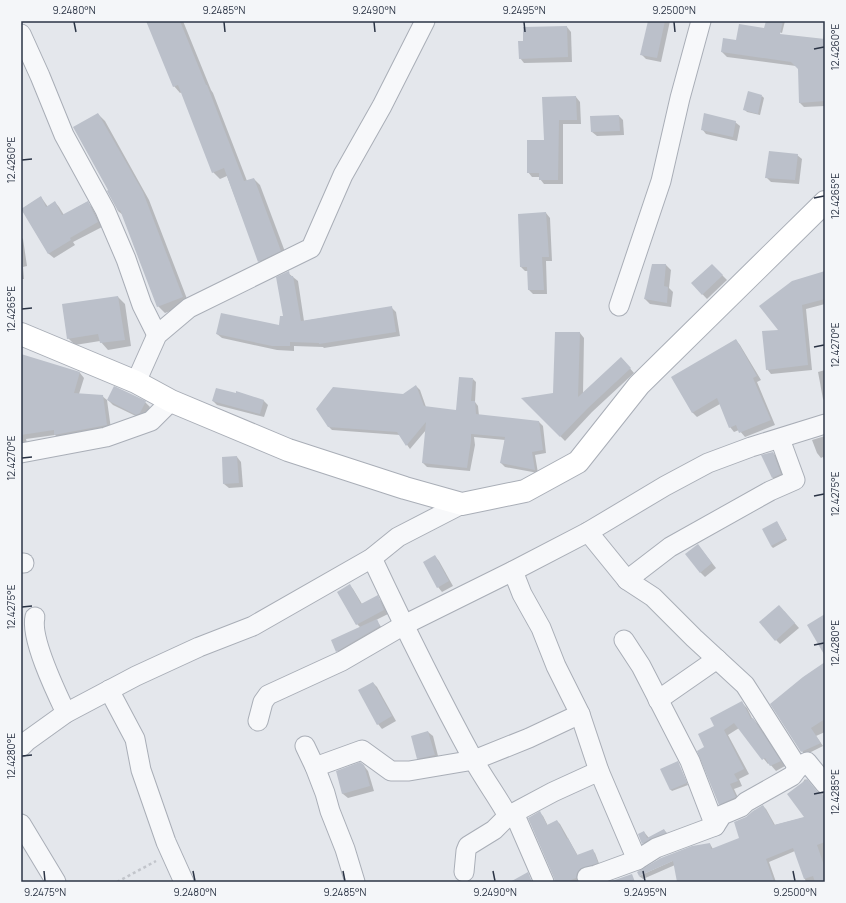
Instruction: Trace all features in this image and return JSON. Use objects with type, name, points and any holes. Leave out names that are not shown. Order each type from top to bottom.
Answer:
[{"type":"main road","points":[[21,334],[136,382],[172,401],[288,450],[405,488],[462,504],[525,491],[578,462],[639,385],[825,202]]},
{"type":"street","points":[[136,382],[157,335],[189,308],[311,248],[343,175],[382,106],[425,21]]},
{"type":"street","points":[[619,306],[661,181],[680,98],[701,21]]},
{"type":"street","points":[[21,34],[64,135],[105,210],[126,259],[142,305],[157,335]]},
{"type":"street","points":[[21,453],[106,437],[151,421],[172,401]]},
{"type":"street","points":[[258,721],[264,702],[268,695],[342,661],[404,625],[588,532],[665,486],[708,464],[752,447],[825,424]]},
{"type":"street","points":[[627,580],[670,547],[770,490],[794,480],[780,439]]},
{"type":"street","points":[[21,748],[27,741],[66,712],[136,676],[199,647],[254,626],[372,558],[398,537],[462,504]]},
{"type":"street","points":[[588,532],[627,580],[653,597],[694,638],[745,685],[798,768]]},
{"type":"street","points":[[372,558],[432,683],[487,783],[511,814],[544,882]]},
{"type":"street","points":[[513,571],[522,594],[541,628],[556,666],[580,714],[599,771],[637,860]]},
{"type":"street","points":[[35,617],[34,622],[36,634],[47,670],[66,712]]},
{"type":"street","points":[[624,640],[641,666],[690,761],[715,826]]},
{"type":"street","points":[[658,700],[717,659]]},
{"type":"street","points":[[109,690],[135,739],[141,770],[171,854],[184,882]]},
{"type":"street","points":[[315,767],[362,750],[391,771],[409,771],[474,760],[529,738],[580,714]]},
{"type":"street","points":[[305,746],[325,793],[330,812],[345,849],[355,882]]},
{"type":"street","points":[[586,877],[596,876],[637,860],[656,848],[715,826],[722,814],[741,807],[746,802],[792,776],[798,768],[807,762],[825,784]]},
{"type":"street","points":[[464,872],[466,851],[468,846],[494,830],[511,814],[553,792],[599,771]]},
{"type":"street","points":[[21,824],[56,882]]},
{"type":"path","points":[[117,882],[171,854]]},
{"type":"building","points":[[146,21],[180,21],[207,85],[244,181],[254,178],[281,251],[258,262],[224,168],[212,173],[178,85],[173,87]]},
{"type":"building","points":[[648,21],[665,21],[657,58],[640,55]]},
{"type":"building","points":[[766,21],[783,21],[780,34],[825,39],[825,101],[799,103],[798,69],[791,62],[721,52],[723,38],[736,40],[739,24],[764,28]]},
{"type":"building","points":[[567,26],[568,57],[519,59],[518,41],[523,41],[523,27]]},
{"type":"building","points":[[748,91],[762,95],[758,114],[743,110]]},
{"type":"building","points":[[576,96],[577,120],[559,120],[558,180],[539,180],[539,173],[527,173],[527,140],[544,140],[542,97]]},
{"type":"building","points":[[98,113],[143,192],[183,297],[157,307],[120,210],[118,211],[73,127]]},
{"type":"building","points":[[704,113],[736,121],[733,137],[701,130]]},
{"type":"building","points":[[619,115],[620,131],[591,132],[590,116]]},
{"type":"building","points":[[769,151],[798,154],[795,180],[765,178]]},
{"type":"building","points":[[41,196],[46,207],[55,201],[62,215],[88,201],[98,222],[70,238],[71,240],[48,254],[21,209]]},
{"type":"building","points":[[546,212],[549,257],[542,257],[544,290],[528,290],[527,267],[520,267],[518,214]]},
{"type":"building","points":[[652,264],[666,264],[664,286],[668,287],[667,303],[644,299]]},
{"type":"building","points":[[712,264],[723,275],[702,295],[691,283]]},
{"type":"building","points":[[289,271],[290,276],[293,276],[301,321],[392,306],[396,332],[319,344],[290,342],[290,346],[272,346],[216,334],[221,313],[279,325],[280,316],[283,316],[276,277]]},
{"type":"building","points":[[825,271],[825,299],[802,305],[808,365],[766,370],[762,331],[778,330],[759,306],[792,281]]},
{"type":"building","points":[[118,296],[125,340],[100,343],[98,334],[67,339],[62,304]]},
{"type":"building","points":[[555,332],[580,332],[578,397],[621,357],[631,368],[588,408],[560,437],[521,398],[553,393]]},
{"type":"building","points":[[736,339],[757,376],[753,378],[771,420],[739,433],[736,425],[729,428],[717,398],[692,413],[671,377]]},
{"type":"building","points":[[21,354],[80,372],[74,393],[103,395],[107,425],[54,435],[54,430],[21,435]]},
{"type":"building","points":[[459,377],[473,378],[471,401],[475,401],[476,414],[539,421],[543,450],[532,452],[535,470],[500,463],[505,437],[471,434],[467,468],[422,463],[426,422],[406,446],[397,432],[328,427],[316,409],[333,387],[403,394],[416,385],[424,406],[456,410]]},
{"type":"building","points":[[114,386],[146,401],[140,413],[136,415],[107,400]]},
{"type":"building","points":[[216,388],[236,393],[236,391],[264,400],[260,414],[212,401]]},
{"type":"building","points":[[773,452],[781,474],[772,478],[761,455]]},
{"type":"building","points":[[237,456],[239,483],[223,484],[222,457]]},
{"type":"building","points":[[777,521],[786,538],[771,546],[762,529]]},
{"type":"building","points":[[698,544],[712,563],[700,573],[685,554]]},
{"type":"building","points":[[435,555],[449,581],[437,588],[423,562]]},
{"type":"building","points":[[350,584],[361,604],[378,595],[384,610],[356,625],[337,592]]},
{"type":"building","points":[[779,605],[795,623],[775,641],[759,622]]},
{"type":"building","points":[[825,614],[825,656],[807,625]]},
{"type":"building","points":[[377,619],[380,626],[336,652],[331,640]]},
{"type":"building","points":[[825,662],[825,719],[811,728],[821,743],[801,752],[770,704],[803,677]]},
{"type":"building","points":[[373,682],[392,716],[377,725],[358,690]]},
{"type":"building","points":[[742,701],[751,719],[753,718],[781,761],[770,766],[765,758],[762,760],[734,723],[724,730],[744,769],[734,774],[738,781],[730,784],[736,797],[719,805],[697,751],[704,747],[698,734],[714,726],[710,718]]},
{"type":"building","points":[[428,731],[435,755],[417,759],[411,736]]},
{"type":"building","points":[[678,761],[687,783],[670,790],[660,769]]},
{"type":"building","points":[[360,762],[364,765],[370,786],[342,794],[336,771]]},
{"type":"building","points":[[807,779],[817,791],[825,796],[825,842],[817,845],[825,868],[825,882],[815,882],[813,876],[804,879],[793,848],[766,859],[774,882],[677,882],[673,861],[639,876],[637,872],[661,858],[692,846],[710,843],[711,849],[739,838],[734,822],[746,817],[763,805],[774,825],[804,817],[787,794]]},
{"type":"building","points":[[540,811],[547,825],[557,820],[577,855],[593,849],[598,863],[580,869],[576,878],[567,882],[555,882],[528,818]]},
{"type":"building","points":[[664,829],[666,833],[652,838],[642,844],[638,834],[644,831],[647,838]]},
{"type":"building","points":[[528,872],[532,882],[510,882]]},
{"type":"building","points":[[632,874],[635,882],[609,882]]}]
